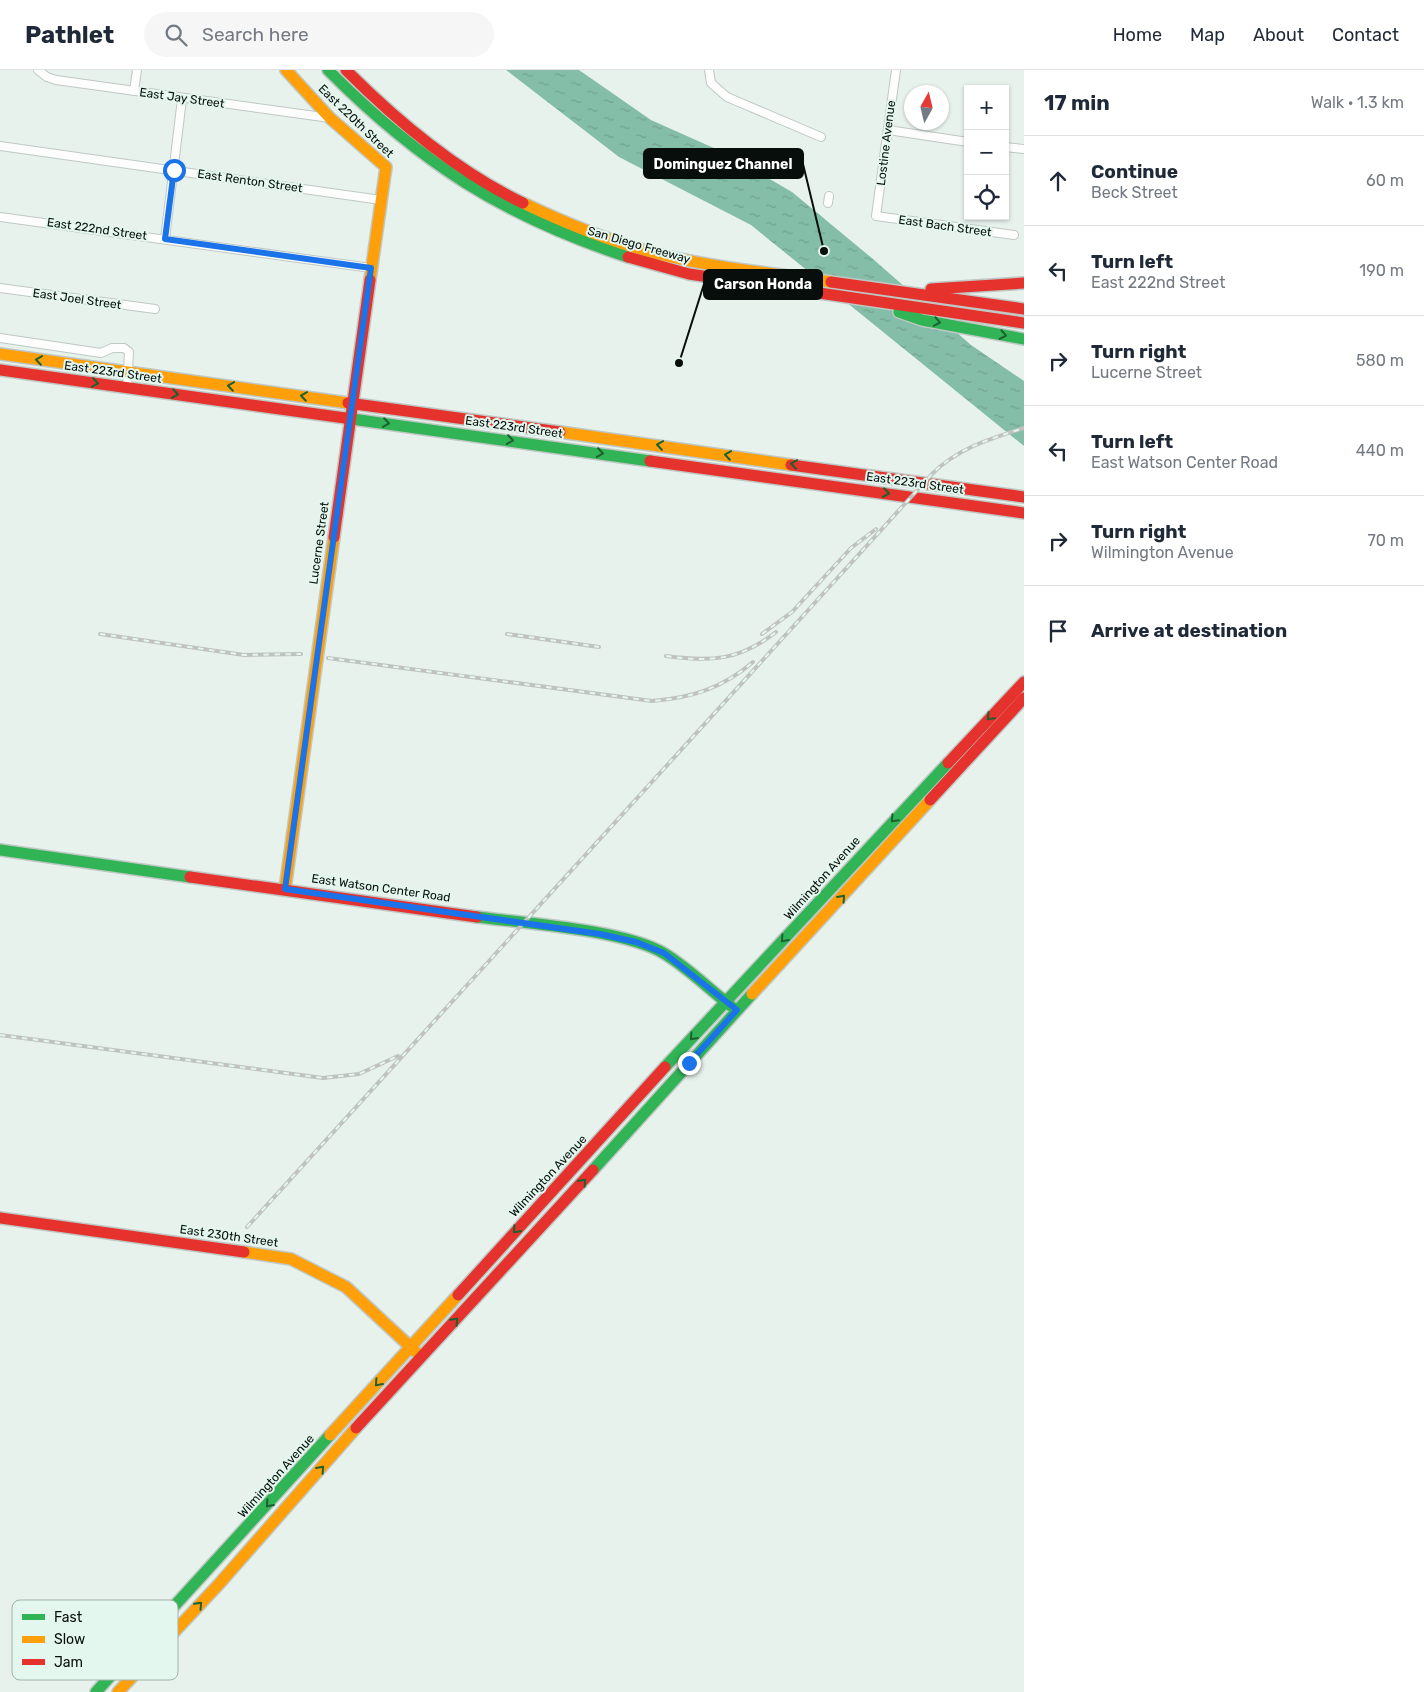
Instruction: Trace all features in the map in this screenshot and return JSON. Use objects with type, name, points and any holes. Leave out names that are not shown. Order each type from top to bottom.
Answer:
[{"type":"main road","name":"East 220th Street","points":[[286,70],[330,118],[386,167],[381,200]]},
{"type":"main road","name":"San Diego Freeway","points":[[328,70],[366,108],[416,150],[471,188],[538,224],[596,248],[660,268],[716,279],[1024,323]]},
{"type":"main road","points":[[340,70],[383,113],[435,155],[508,201],[542,218],[612,245],[664,260],[705,269],[946,301],[1024,314]]},
{"type":"main road","points":[[346,70],[406,126],[446,157],[542,213],[605,238],[659,254],[803,281]]},
{"type":"main road","name":"San Diego Freeway","points":[[356,70],[434,138],[483,171],[535,200],[595,226],[637,241],[697,255],[1024,302]]},
{"type":"main road","name":"Lucerne Street","points":[[285,889],[381,200]]},
{"type":"main road","points":[[931,289],[1024,283]]},
{"type":"main road","points":[[857,299],[922,320],[1024,339]]},
{"type":"main road","points":[[946,301],[1024,309]]},
{"type":"main road","name":"East 223rd Street","points":[[0,354],[1024,496]]},
{"type":"main road","name":"East 223rd Street","points":[[0,370],[1024,513]]},
{"type":"main road","name":"Wilmington Avenue","points":[[178,1602],[725,1001],[1024,682]]},
{"type":"main road","points":[[178,1628],[737,1010],[1024,698]]},
{"type":"main road","points":[[927,784],[937,792]]},
{"type":"main road","name":"East Watson Center Road","points":[[0,850],[525,922],[633,941],[664,953],[737,1010]]},
{"type":"main road","name":"East 230th Street","points":[[0,1218],[291,1259],[346,1287],[422,1357]]},
{"type":"main road","name":"Wilmington Avenue","points":[[96,1692],[107,1680]]},
{"type":"main road","points":[[118,1692],[129,1680]]},
{"type":"street","name":"East Jay Street","points":[[38,70],[47,77],[56,80],[182,99],[330,118]]},
{"type":"street","points":[[134,91],[136,70]]},
{"type":"street","points":[[709,70],[711,83],[727,97],[821,137]]},
{"type":"street","name":"Lostine Avenue","points":[[876,216],[896,70]]},
{"type":"street","points":[[165,239],[182,99]]},
{"type":"street","points":[[888,130],[964,141]]},
{"type":"street","name":"East Renton Street","points":[[0,146],[381,200]]},
{"type":"street","points":[[1009,148],[1024,150]]},
{"type":"street","name":"East Bach Street","points":[[876,216],[1014,235]]},
{"type":"street","name":"East 222nd Street","points":[[0,217],[371,268]]},
{"type":"street","name":"East Joel Street","points":[[0,288],[155,309]]},
{"type":"street","points":[[0,338],[101,353],[112,348],[124,348],[129,352],[127,388]]},
{"type":"water","points":[[506,70],[579,70],[651,120],[725,153],[792,192],[873,259],[971,345],[1024,381],[1024,446],[751,225],[619,157]]},
{"type":"railway","points":[[247,1227],[932,474],[953,457],[975,445],[1024,428]]},
{"type":"railway","points":[[762,634],[792,612],[851,548],[876,529]]},
{"type":"railway","points":[[666,656],[697,659],[724,657],[749,649],[776,632]]},
{"type":"railway","points":[[100,634],[244,655],[301,654]]},
{"type":"railway","points":[[507,634],[599,647]]},
{"type":"railway","points":[[328,658],[652,701],[666,700],[706,690],[730,679],[753,662]]},
{"type":"railway","points":[[0,1035],[323,1078],[359,1074],[398,1056]]},
{"type":"traffic: fast","points":[[328,70],[396,133],[466,183],[542,224],[628,257]]},
{"type":"traffic: fast","points":[[899,312],[922,320],[1024,339]]},
{"type":"traffic: fast","points":[[345,418],[650,461]]},
{"type":"traffic: fast","points":[[665,1067],[948,763]]},
{"type":"traffic: fast","points":[[0,850],[190,877]]},
{"type":"traffic: fast","points":[[477,917],[601,933],[648,946],[674,960],[731,1006]]},
{"type":"traffic: fast","points":[[593,1170],[752,994]]},
{"type":"traffic: fast","points":[[178,1602],[330,1435]]},
{"type":"traffic: fast","points":[[96,1692],[107,1680]]},
{"type":"traffic: slow","points":[[286,70],[330,118],[386,167],[370,280]]},
{"type":"traffic: slow","points":[[523,203],[589,232],[658,254],[722,267],[831,282]]},
{"type":"traffic: slow","points":[[0,354],[348,403]]},
{"type":"traffic: slow","points":[[560,432],[791,465]]},
{"type":"traffic: slow","points":[[285,889],[334,537]]},
{"type":"traffic: slow","points":[[752,994],[930,800]]},
{"type":"traffic: slow","points":[[244,1252],[291,1259],[346,1287],[416,1352]]},
{"type":"traffic: slow","points":[[330,1435],[458,1295]]},
{"type":"traffic: slow","points":[[178,1628],[356,1428]]},
{"type":"traffic: slow","points":[[118,1692],[129,1680]]},
{"type":"traffic: jam","points":[[346,70],[386,108],[451,161],[523,203]]},
{"type":"traffic: jam","points":[[628,257],[689,274],[1024,323]]},
{"type":"traffic: jam","points":[[334,537],[370,280]]},
{"type":"traffic: jam","points":[[831,282],[1024,309]]},
{"type":"traffic: jam","points":[[931,289],[1024,283]]},
{"type":"traffic: jam","points":[[0,370],[345,418]]},
{"type":"traffic: jam","points":[[348,403],[560,432]]},
{"type":"traffic: jam","points":[[650,461],[1024,513]]},
{"type":"traffic: jam","points":[[791,465],[1024,497]]},
{"type":"traffic: jam","points":[[948,763],[1024,682]]},
{"type":"traffic: jam","points":[[930,800],[1024,698]]},
{"type":"traffic: jam","points":[[190,877],[477,917]]},
{"type":"traffic: jam","points":[[458,1295],[665,1067]]},
{"type":"traffic: jam","points":[[356,1428],[593,1170]]},
{"type":"traffic: jam","points":[[0,1218],[244,1252]]},
{"type":"place","name":"Dominguez Channel","points":[[824,251]]},
{"type":"place","name":"Carson Honda","points":[[679,363]]},
{"type":"route","points":[[174,170],[165,239],[371,268],[285,889],[600,934],[636,942],[664,953],[737,1010],[689,1063]]}]
